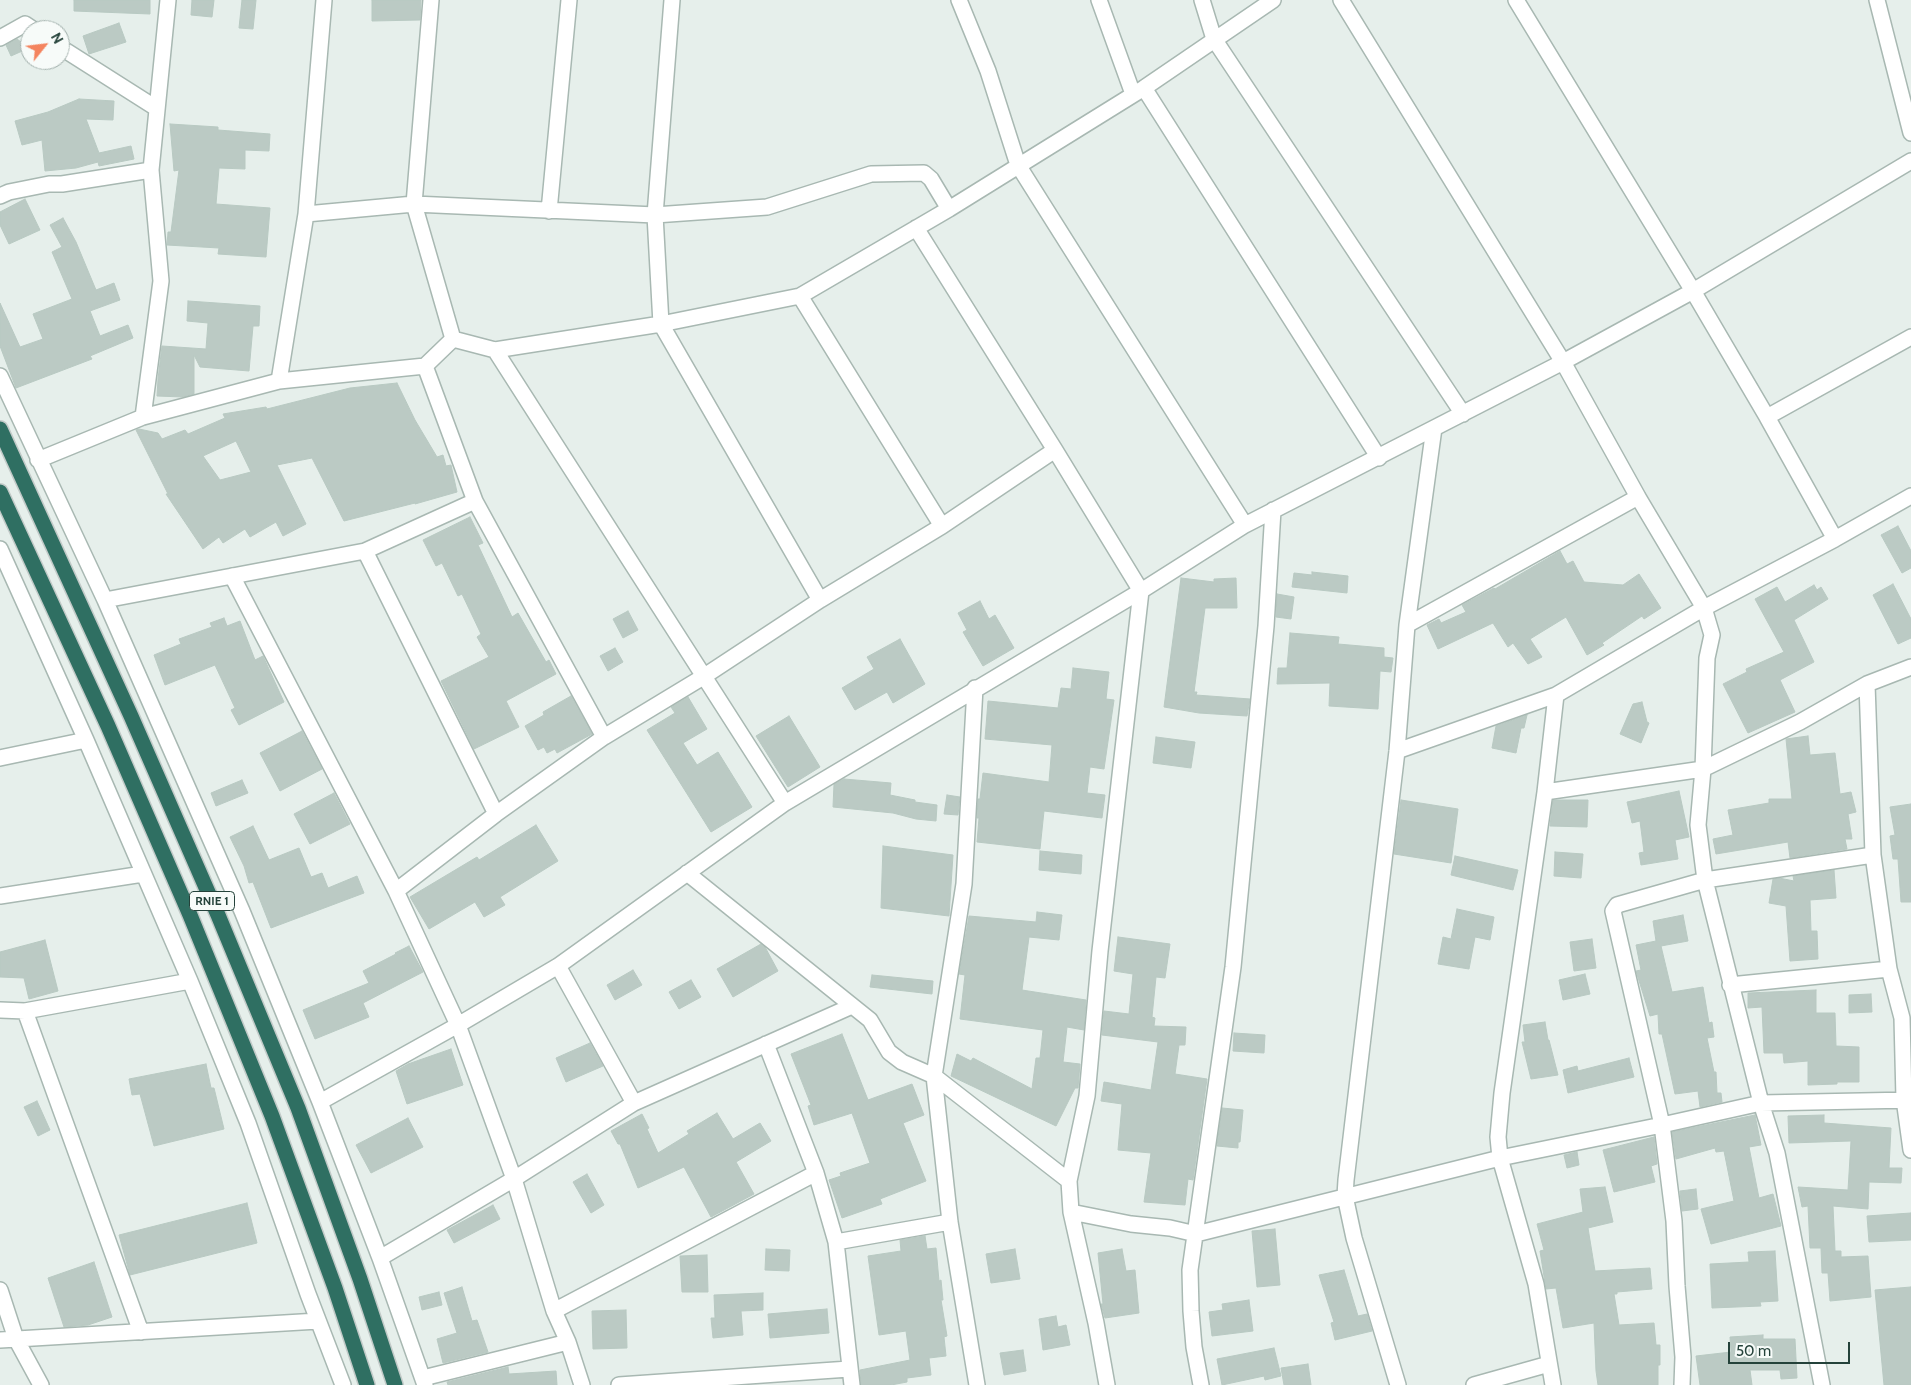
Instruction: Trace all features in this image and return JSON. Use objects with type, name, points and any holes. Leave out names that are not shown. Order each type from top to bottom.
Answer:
[{"type":"highway","name":"RNIE 1","points":[[0,429],[131,716],[230,942],[298,1108],[360,1279],[395,1385]]},
{"type":"highway","name":"RNIE 1","points":[[0,492],[138,795],[216,979],[272,1116],[335,1288],[367,1385]]},
{"type":"street","points":[[143,418],[161,281],[151,170],[168,0]]},
{"type":"street","points":[[279,381],[306,214],[324,0]]},
{"type":"street","points":[[430,0],[414,204],[453,339]]},
{"type":"street","points":[[549,211],[569,0]]},
{"type":"street","points":[[672,0],[655,215],[661,324],[820,600]]},
{"type":"street","points":[[959,0],[988,71],[1018,165],[1245,525]]},
{"type":"street","points":[[1099,0],[1138,91],[1379,458]]},
{"type":"street","points":[[1202,0],[1214,39],[1463,414]]},
{"type":"street","points":[[453,339],[495,350],[661,324],[800,296],[949,209],[1138,91],[1273,0]]},
{"type":"street","points":[[1341,0],[1563,362],[1638,497],[1704,608],[1712,635],[1707,658],[1703,769],[1698,825],[1705,880],[1761,1103],[1777,1153],[1822,1385]]},
{"type":"street","points":[[1516,0],[1693,290],[1835,539]]},
{"type":"street","points":[[1877,0],[1911,133]]},
{"type":"street","points":[[0,38],[20,27]]},
{"type":"street","points":[[70,52],[156,108]]},
{"type":"street","points":[[320,1102],[458,1025],[558,966],[785,803],[975,688],[1141,591],[1245,525],[1563,362],[1693,290],[1911,160]]},
{"type":"street","points":[[0,196],[9,192],[49,184],[62,184],[151,170]]},
{"type":"street","points":[[306,214],[414,204],[655,215],[767,207],[871,174],[924,173],[931,179],[949,209]]},
{"type":"street","points":[[916,228],[1056,450],[1141,591],[1100,950],[1087,1096],[1069,1181],[1071,1212],[1096,1323],[1107,1385]]},
{"type":"street","points":[[800,296],[942,526]]},
{"type":"street","points":[[1767,417],[1911,337]]},
{"type":"street","points":[[38,460],[143,418],[279,381],[425,366],[453,339]]},
{"type":"street","points":[[495,350],[703,678],[785,803]]},
{"type":"street","points":[[425,366],[475,501],[604,737]]},
{"type":"street","points":[[0,376],[105,600],[242,911],[320,1102],[380,1258],[424,1382],[568,1342]]},
{"type":"street","points":[[1398,1385],[1354,1238],[1345,1196],[1397,751],[1407,625],[1434,428]]},
{"type":"street","points":[[396,891],[496,814],[604,737],[703,678],[820,600],[942,526],[1056,450]]},
{"type":"street","points":[[1397,751],[1556,695],[1704,608],[1835,539],[1911,496]]},
{"type":"street","points":[[1407,625],[1638,497]]},
{"type":"street","points":[[105,600],[365,551],[475,501]]},
{"type":"street","points":[[1201,1385],[1194,1347],[1190,1270],[1233,967],[1266,626],[1273,510]]},
{"type":"street","points":[[0,549],[86,740],[190,981],[248,1123],[318,1321],[343,1385]]},
{"type":"street","points":[[365,551],[496,814]]},
{"type":"street","points":[[232,576],[396,891],[458,1025],[514,1179],[554,1311],[568,1342],[582,1385]]},
{"type":"street","points":[[1545,792],[1703,769],[1800,722],[1867,684],[1911,667]]},
{"type":"street","points":[[1867,684],[1873,855],[1890,969],[1906,1017],[1907,1100],[1911,1150]]},
{"type":"street","points":[[975,688],[964,884],[934,1076],[950,1222],[977,1385]]},
{"type":"street","points":[[1553,1385],[1536,1284],[1500,1158],[1498,1137],[1502,1093],[1545,792],[1556,695]]},
{"type":"street","points":[[0,758],[86,740]]},
{"type":"street","points":[[1682,1385],[1674,1220],[1662,1125],[1613,911],[1617,906],[1705,880],[1873,855]]},
{"type":"street","points":[[687,873],[870,1020],[889,1052],[902,1062],[934,1076],[1069,1181]]},
{"type":"street","points":[[0,896],[143,874]]},
{"type":"street","points":[[558,966],[634,1103]]},
{"type":"street","points":[[1730,985],[1890,969]]},
{"type":"street","points":[[0,1010],[25,1011],[190,981]]},
{"type":"street","points":[[380,1258],[514,1179],[634,1103],[852,1006]]},
{"type":"street","points":[[25,1011],[141,1332]]},
{"type":"street","points":[[766,1044],[816,1173],[836,1242],[852,1385]]},
{"type":"street","points":[[1071,1212],[1196,1234],[1500,1158],[1761,1103],[1907,1100]]},
{"type":"street","points":[[554,1311],[816,1173]]},
{"type":"street","points":[[836,1242],[950,1222]]},
{"type":"street","points":[[0,1290],[16,1339],[41,1385]]},
{"type":"street","points":[[0,1340],[318,1321]]},
{"type":"street","points":[[1474,1385],[1549,1364]]},
{"type":"street","points":[[619,1385],[849,1369]]},
{"type":"building","points":[[74,0],[150,0],[150,14],[74,11]]},
{"type":"building","points":[[192,0],[214,0],[212,17],[191,15]]},
{"type":"building","points":[[242,0],[256,0],[253,29],[239,28]]},
{"type":"building","points":[[372,0],[421,0],[420,20],[372,21]]},
{"type":"building","points":[[119,23],[126,42],[89,54],[83,36]]},
{"type":"building","points":[[17,39],[20,41],[20,52],[11,56],[6,45]]},
{"type":"building","points":[[79,99],[114,101],[113,120],[86,119],[99,153],[131,146],[134,159],[99,166],[98,162],[76,168],[45,171],[42,140],[22,145],[15,121],[48,112]]},
{"type":"building","points":[[170,124],[218,127],[218,130],[270,134],[269,151],[245,150],[245,169],[219,168],[216,204],[270,208],[266,257],[218,254],[219,248],[167,245],[168,232],[171,232],[179,170],[174,171]]},
{"type":"building","points":[[25,199],[40,230],[9,244],[0,225],[0,212]]},
{"type":"building","points":[[63,218],[76,242],[96,290],[114,283],[120,300],[90,311],[100,336],[128,325],[133,338],[90,356],[92,359],[16,388],[0,346],[0,303],[20,347],[43,339],[33,314],[72,299],[52,252],[62,247],[50,225]]},
{"type":"building","points":[[188,301],[260,306],[259,326],[253,326],[249,371],[200,367],[194,355],[194,394],[183,397],[157,396],[162,346],[206,349],[208,323],[187,321]]},
{"type":"building","points":[[397,383],[415,420],[437,457],[443,455],[446,466],[451,465],[457,492],[344,521],[312,458],[277,465],[306,524],[283,536],[276,522],[250,537],[245,529],[223,543],[219,537],[203,549],[166,494],[168,494],[136,430],[158,433],[162,439],[185,430],[188,434],[225,418],[223,414],[266,407],[267,409],[350,388]],"holes":[[[236,441],[251,472],[220,480],[203,456]]]},
{"type":"building","points":[[470,517],[483,543],[478,545],[512,617],[518,613],[546,662],[549,660],[556,674],[506,701],[519,727],[474,749],[441,681],[489,657],[477,637],[481,634],[462,594],[458,596],[442,563],[436,566],[423,540]]},
{"type":"building","points":[[1898,526],[1911,551],[1911,568],[1902,573],[1881,535]]},
{"type":"building","points":[[1560,551],[1567,564],[1573,561],[1584,582],[1623,585],[1639,574],[1661,608],[1644,619],[1642,616],[1602,643],[1604,645],[1587,655],[1566,617],[1530,639],[1542,657],[1528,664],[1513,643],[1508,647],[1493,623],[1438,649],[1427,625],[1439,619],[1441,623],[1466,612],[1462,605],[1495,589]]},
{"type":"building","points":[[1312,572],[1348,576],[1347,593],[1292,587],[1294,573],[1312,575]]},
{"type":"building","points":[[1181,578],[1214,582],[1214,579],[1236,578],[1237,608],[1205,608],[1194,692],[1197,692],[1196,695],[1250,699],[1247,716],[1199,713],[1164,707]]},
{"type":"building","points":[[1893,584],[1911,619],[1911,638],[1898,644],[1873,595]]},
{"type":"building","points":[[1814,585],[1817,590],[1821,587],[1828,599],[1794,620],[1814,662],[1780,680],[1795,712],[1748,733],[1723,684],[1747,672],[1746,669],[1784,652],[1755,599],[1777,587],[1785,602]]},
{"type":"building","points":[[1277,594],[1294,597],[1291,619],[1276,617]]},
{"type":"building","points":[[980,601],[989,619],[995,615],[1014,648],[983,666],[963,632],[967,630],[958,613]]},
{"type":"building","points":[[628,611],[638,630],[623,638],[613,619]]},
{"type":"building","points":[[224,618],[227,626],[240,621],[255,660],[263,656],[284,702],[239,725],[231,710],[235,708],[215,665],[165,685],[154,655],[181,644],[179,639],[212,627],[210,623]]},
{"type":"building","points":[[1290,633],[1339,637],[1338,644],[1384,648],[1384,657],[1393,658],[1391,672],[1380,671],[1378,709],[1329,706],[1330,683],[1277,684],[1278,668],[1287,668]]},
{"type":"building","points":[[900,639],[925,684],[893,703],[887,692],[855,710],[842,688],[874,669],[867,657]]},
{"type":"building","points":[[615,648],[623,662],[608,671],[600,656]]},
{"type":"building","points":[[1073,668],[1109,672],[1106,699],[1114,700],[1104,769],[1090,767],[1087,793],[1105,795],[1102,818],[1044,811],[1040,849],[977,842],[978,799],[980,799],[983,773],[1049,782],[1052,745],[985,739],[988,701],[1058,708],[1061,688],[1071,689]]},
{"type":"building","points":[[571,696],[592,734],[557,753],[555,749],[547,753],[544,747],[538,750],[525,726],[544,715],[543,712]]},
{"type":"building","points":[[688,697],[707,729],[683,743],[697,765],[718,752],[752,807],[711,832],[647,730],[675,713],[671,707]]},
{"type":"building","points":[[1642,702],[1647,722],[1649,723],[1641,743],[1620,734],[1633,704]]},
{"type":"building","points":[[1527,715],[1524,728],[1521,728],[1516,753],[1492,748],[1496,726]]},
{"type":"building","points":[[789,716],[820,767],[788,787],[756,736]]},
{"type":"building","points":[[302,731],[322,769],[280,791],[260,753]]},
{"type":"building","points":[[1808,736],[1810,755],[1835,753],[1840,794],[1851,792],[1856,812],[1848,814],[1852,839],[1845,839],[1847,849],[1790,858],[1788,842],[1716,854],[1713,839],[1733,835],[1728,810],[1769,803],[1769,799],[1792,799],[1786,739]]},
{"type":"building","points":[[1156,737],[1195,742],[1191,768],[1153,763]]},
{"type":"building","points":[[844,779],[891,783],[890,795],[915,800],[915,802],[937,805],[936,821],[916,819],[893,813],[833,807],[834,784]]},
{"type":"building","points":[[242,780],[248,793],[216,806],[211,793]]},
{"type":"building","points":[[1679,791],[1689,837],[1675,840],[1678,859],[1641,865],[1639,853],[1644,852],[1640,821],[1632,823],[1627,802]]},
{"type":"building","points":[[334,793],[350,824],[310,844],[294,814]]},
{"type":"building","points":[[947,795],[960,797],[958,815],[944,814]]},
{"type":"building","points":[[1401,800],[1458,809],[1451,863],[1394,854]]},
{"type":"building","points":[[1553,800],[1588,800],[1587,827],[1550,826]]},
{"type":"building","points":[[1911,804],[1911,902],[1901,902],[1898,859],[1893,859],[1890,836],[1895,835],[1890,807]]},
{"type":"building","points":[[536,825],[558,861],[500,897],[505,905],[484,917],[475,902],[429,929],[410,897],[477,857],[479,860]]},
{"type":"building","points":[[253,826],[269,860],[299,848],[311,877],[322,873],[328,888],[357,876],[364,893],[271,928],[253,882],[249,883],[244,866],[230,837]]},
{"type":"building","points":[[883,846],[953,855],[949,916],[881,908]]},
{"type":"building","points":[[1040,851],[1082,855],[1081,874],[1039,870]]},
{"type":"building","points":[[1555,852],[1583,854],[1581,878],[1554,876]]},
{"type":"building","points":[[1455,856],[1518,870],[1513,890],[1451,875]]},
{"type":"building","points":[[1834,870],[1836,898],[1810,900],[1811,931],[1817,931],[1818,959],[1790,961],[1786,906],[1769,903],[1773,879],[1779,878],[1794,881],[1793,876]]},
{"type":"building","points":[[1457,909],[1494,917],[1490,940],[1475,937],[1469,969],[1438,964],[1443,937],[1451,939]]},
{"type":"building","points":[[1037,912],[1062,915],[1059,940],[1029,937],[1022,990],[1086,1000],[1084,1030],[1067,1027],[1063,1062],[1080,1064],[1078,1088],[1075,1088],[1056,1126],[951,1076],[957,1054],[971,1061],[973,1058],[1032,1089],[1036,1058],[1040,1058],[1043,1030],[960,1019],[965,975],[959,974],[969,916],[1036,922]]},
{"type":"building","points":[[1683,915],[1688,941],[1661,946],[1672,992],[1703,987],[1709,1023],[1712,1022],[1714,1037],[1707,1038],[1714,1072],[1716,1072],[1717,1093],[1721,1093],[1722,1102],[1700,1107],[1698,1091],[1675,1094],[1662,1034],[1659,1034],[1658,1014],[1650,1016],[1636,971],[1641,970],[1636,945],[1656,941],[1653,921]]},
{"type":"building","points":[[1118,937],[1170,944],[1165,978],[1156,977],[1152,1017],[1155,1018],[1154,1026],[1186,1027],[1185,1045],[1179,1045],[1175,1074],[1207,1079],[1193,1180],[1188,1179],[1185,1205],[1144,1202],[1151,1153],[1118,1150],[1122,1104],[1101,1101],[1104,1082],[1151,1090],[1158,1042],[1102,1035],[1104,1011],[1129,1014],[1133,974],[1114,971]]},
{"type":"building","points":[[1592,939],[1596,968],[1574,971],[1570,942]]},
{"type":"building","points":[[45,940],[58,991],[29,999],[24,978],[0,977],[0,952]]},
{"type":"building","points":[[761,944],[765,947],[778,971],[733,997],[717,969]]},
{"type":"building","points":[[409,946],[423,972],[363,1003],[369,1017],[315,1039],[303,1010],[369,983],[363,971]]},
{"type":"building","points":[[633,970],[642,985],[615,1000],[607,985]]},
{"type":"building","points":[[1585,974],[1590,994],[1563,1000],[1559,980]]},
{"type":"building","points":[[872,975],[933,981],[932,994],[870,987]]},
{"type":"building","points":[[691,980],[701,997],[679,1009],[669,992]]},
{"type":"building","points":[[1816,990],[1816,1013],[1835,1013],[1836,1046],[1859,1047],[1859,1082],[1808,1085],[1808,1061],[1784,1063],[1783,1053],[1764,1053],[1762,1007],[1748,1008],[1748,993]]},
{"type":"building","points":[[1871,994],[1872,1012],[1849,1013],[1849,995]]},
{"type":"building","points":[[1545,1022],[1558,1075],[1531,1079],[1522,1042],[1525,1042],[1523,1025]]},
{"type":"building","points":[[1234,1033],[1265,1035],[1264,1053],[1233,1051]]},
{"type":"building","points":[[842,1034],[868,1100],[912,1084],[924,1115],[903,1123],[926,1181],[880,1199],[882,1204],[842,1218],[829,1180],[841,1176],[840,1173],[870,1163],[852,1113],[814,1125],[808,1106],[811,1105],[791,1054]]},
{"type":"building","points":[[590,1043],[603,1066],[566,1082],[556,1058]]},
{"type":"building","points":[[451,1049],[463,1085],[407,1104],[396,1071],[408,1064]]},
{"type":"building","points":[[1629,1058],[1634,1077],[1568,1093],[1563,1070],[1577,1066],[1578,1071]]},
{"type":"building","points":[[206,1064],[211,1088],[214,1088],[224,1129],[154,1146],[140,1094],[132,1095],[129,1079]]},
{"type":"building","points":[[37,1101],[50,1130],[38,1136],[24,1107]]},
{"type":"building","points":[[1222,1108],[1243,1110],[1238,1148],[1217,1146]]},
{"type":"building","points":[[717,1113],[733,1139],[760,1123],[771,1141],[736,1162],[754,1194],[711,1217],[684,1167],[638,1188],[620,1144],[618,1144],[611,1131],[642,1114],[658,1153],[689,1134],[687,1131]]},
{"type":"building","points":[[1755,1115],[1761,1145],[1749,1147],[1759,1198],[1773,1194],[1781,1226],[1711,1244],[1701,1209],[1734,1201],[1724,1151],[1716,1152],[1715,1148],[1676,1159],[1672,1132]]},
{"type":"building","points":[[1824,1115],[1824,1123],[1891,1128],[1889,1168],[1902,1168],[1901,1183],[1869,1182],[1868,1209],[1833,1206],[1835,1251],[1841,1251],[1841,1257],[1868,1256],[1871,1297],[1830,1301],[1828,1273],[1822,1273],[1821,1248],[1810,1248],[1808,1206],[1802,1207],[1798,1187],[1848,1190],[1851,1141],[1789,1143],[1788,1116]]},
{"type":"building","points":[[408,1118],[423,1147],[371,1173],[356,1145]]},
{"type":"building","points":[[1654,1137],[1657,1164],[1651,1166],[1655,1182],[1614,1192],[1603,1150]]},
{"type":"building","points":[[1577,1152],[1579,1165],[1567,1168],[1564,1155]]},
{"type":"building","points":[[587,1174],[604,1205],[591,1213],[573,1182]]},
{"type":"building","points":[[1605,1187],[1613,1222],[1588,1228],[1595,1271],[1650,1268],[1652,1289],[1617,1292],[1617,1294],[1614,1294],[1619,1325],[1654,1323],[1656,1345],[1660,1345],[1658,1385],[1598,1385],[1594,1323],[1563,1328],[1556,1288],[1546,1289],[1540,1251],[1544,1250],[1537,1224],[1583,1212],[1580,1189]]},
{"type":"building","points":[[1696,1189],[1698,1209],[1682,1211],[1680,1191]]},
{"type":"building","points":[[247,1203],[257,1243],[130,1275],[119,1235]]},
{"type":"building","points":[[493,1205],[500,1219],[454,1243],[447,1230]]},
{"type":"building","points":[[1911,1213],[1911,1240],[1869,1242],[1867,1216]]},
{"type":"building","points":[[1275,1229],[1280,1285],[1257,1287],[1252,1231]]},
{"type":"building","points":[[925,1236],[927,1249],[936,1248],[947,1336],[944,1337],[946,1356],[929,1358],[931,1375],[907,1378],[907,1382],[891,1385],[861,1385],[860,1370],[910,1360],[906,1331],[879,1335],[868,1256],[901,1251],[900,1240]]},
{"type":"building","points":[[766,1249],[790,1250],[789,1271],[765,1270]]},
{"type":"building","points":[[1015,1249],[1020,1279],[991,1283],[986,1254]]},
{"type":"building","points":[[1122,1249],[1126,1271],[1135,1270],[1139,1313],[1105,1318],[1101,1304],[1103,1304],[1098,1253]]},
{"type":"building","points":[[1775,1251],[1778,1301],[1760,1302],[1761,1306],[1712,1308],[1710,1264],[1749,1262],[1748,1252]]},
{"type":"building","points":[[707,1255],[708,1292],[682,1292],[680,1256]]},
{"type":"building","points":[[94,1262],[112,1317],[88,1325],[64,1327],[48,1278]]},
{"type":"building","points":[[1344,1270],[1358,1316],[1367,1314],[1372,1331],[1335,1340],[1331,1323],[1334,1322],[1319,1275]]},
{"type":"building","points":[[462,1287],[472,1321],[477,1320],[488,1352],[443,1363],[437,1339],[457,1333],[444,1293]]},
{"type":"building","points":[[1911,1287],[1911,1385],[1884,1385],[1875,1290]]},
{"type":"building","points":[[439,1292],[442,1305],[422,1310],[419,1297]]},
{"type":"building","points":[[763,1293],[763,1310],[741,1311],[743,1335],[713,1338],[711,1318],[715,1318],[714,1295]]},
{"type":"building","points":[[1249,1300],[1253,1331],[1212,1336],[1209,1312],[1223,1310],[1222,1304]]},
{"type":"building","points":[[827,1309],[829,1333],[770,1338],[768,1314]]},
{"type":"building","points":[[626,1310],[627,1348],[593,1349],[592,1311]]},
{"type":"building","points":[[1056,1316],[1058,1327],[1066,1325],[1070,1345],[1043,1350],[1039,1319]]},
{"type":"building","points":[[1763,1335],[1763,1339],[1795,1339],[1797,1378],[1781,1379],[1780,1370],[1750,1370],[1752,1385],[1700,1385],[1696,1356],[1731,1352],[1730,1337]]},
{"type":"building","points":[[1274,1348],[1281,1376],[1265,1380],[1264,1376],[1222,1385],[1217,1359]]},
{"type":"building","points":[[1023,1350],[1026,1371],[1004,1375],[1000,1353]]},
{"type":"building","points":[[1308,1364],[1311,1385],[1284,1385],[1281,1368]]},
{"type":"building","points":[[508,1367],[509,1374],[556,1371],[557,1385],[448,1385],[447,1382]]}]
